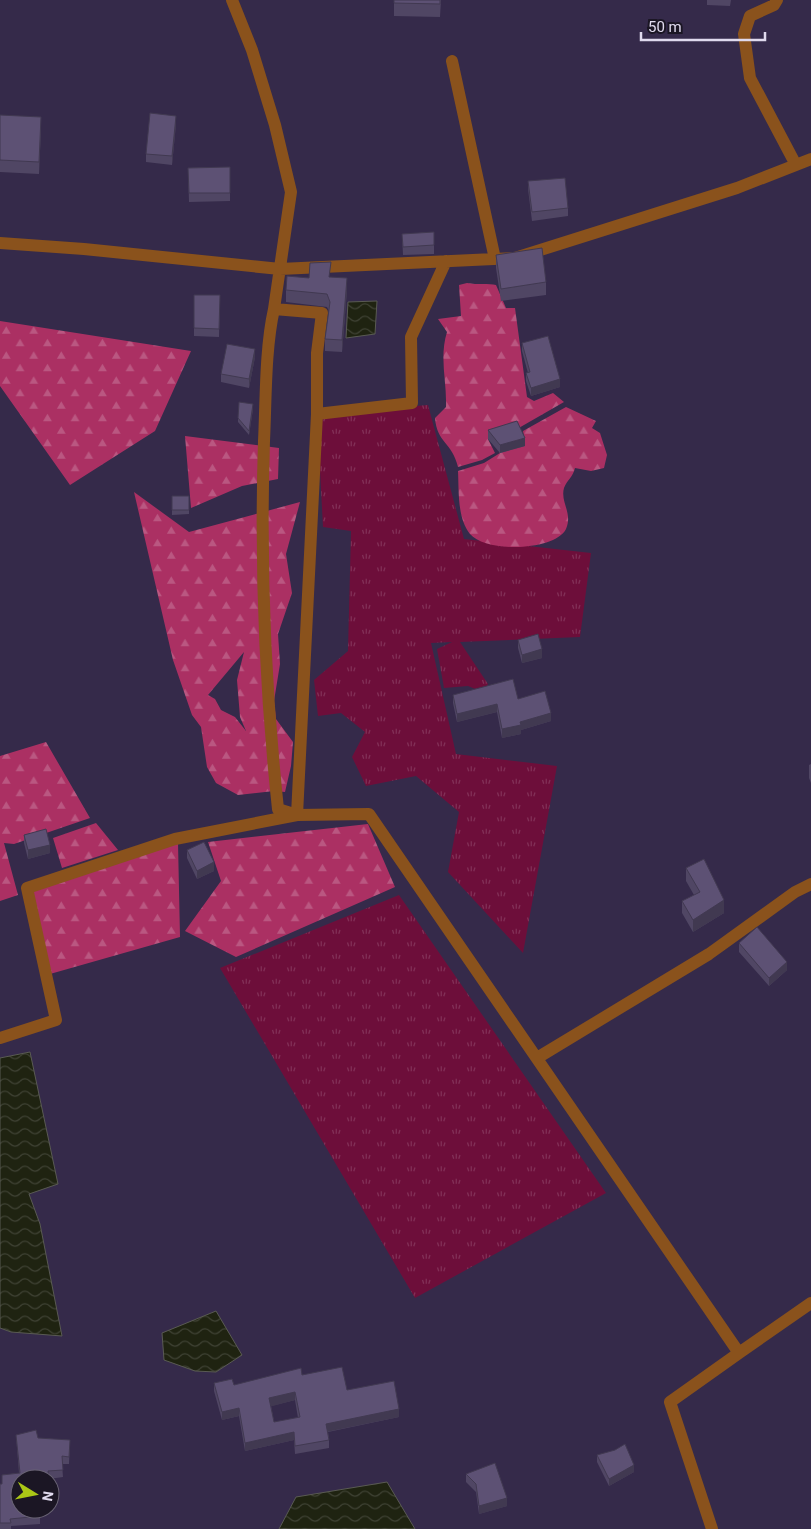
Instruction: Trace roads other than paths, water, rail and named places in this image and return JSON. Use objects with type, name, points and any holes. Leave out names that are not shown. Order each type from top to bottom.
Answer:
[{"type":"street","points":[[232,0],[252,50],[275,125],[291,192],[270,326],[263,496],[266,655],[271,745],[278,809],[297,815]]},
{"type":"street","points":[[777,0],[774,5],[750,16],[744,34],[750,78],[796,165]]},
{"type":"street","points":[[452,61],[495,259]]},
{"type":"street","points":[[0,243],[84,249],[280,269],[514,258],[737,188],[811,159]]},
{"type":"street","points":[[317,414],[412,403],[412,337],[446,261]]},
{"type":"street","points":[[274,309],[322,313],[317,352],[317,414],[297,815]]},
{"type":"street","points":[[0,1038],[56,1020],[27,888],[175,838],[297,815],[369,814],[740,1353]]},
{"type":"street","points":[[537,1058],[709,954],[794,892],[811,884]]},
{"type":"street","points":[[712,1529],[670,1402],[811,1304]]},
{"type":"water","points":[[377,301],[375,334],[346,338],[348,302]]},
{"type":"water","points":[[30,1052],[58,1184],[29,1194],[40,1224],[62,1336],[11,1332],[0,1328],[0,1058]]},
{"type":"water","points":[[216,1311],[242,1355],[216,1372],[195,1371],[164,1360],[162,1333]]},
{"type":"water","points":[[387,1482],[415,1529],[279,1529],[296,1497]]}]
